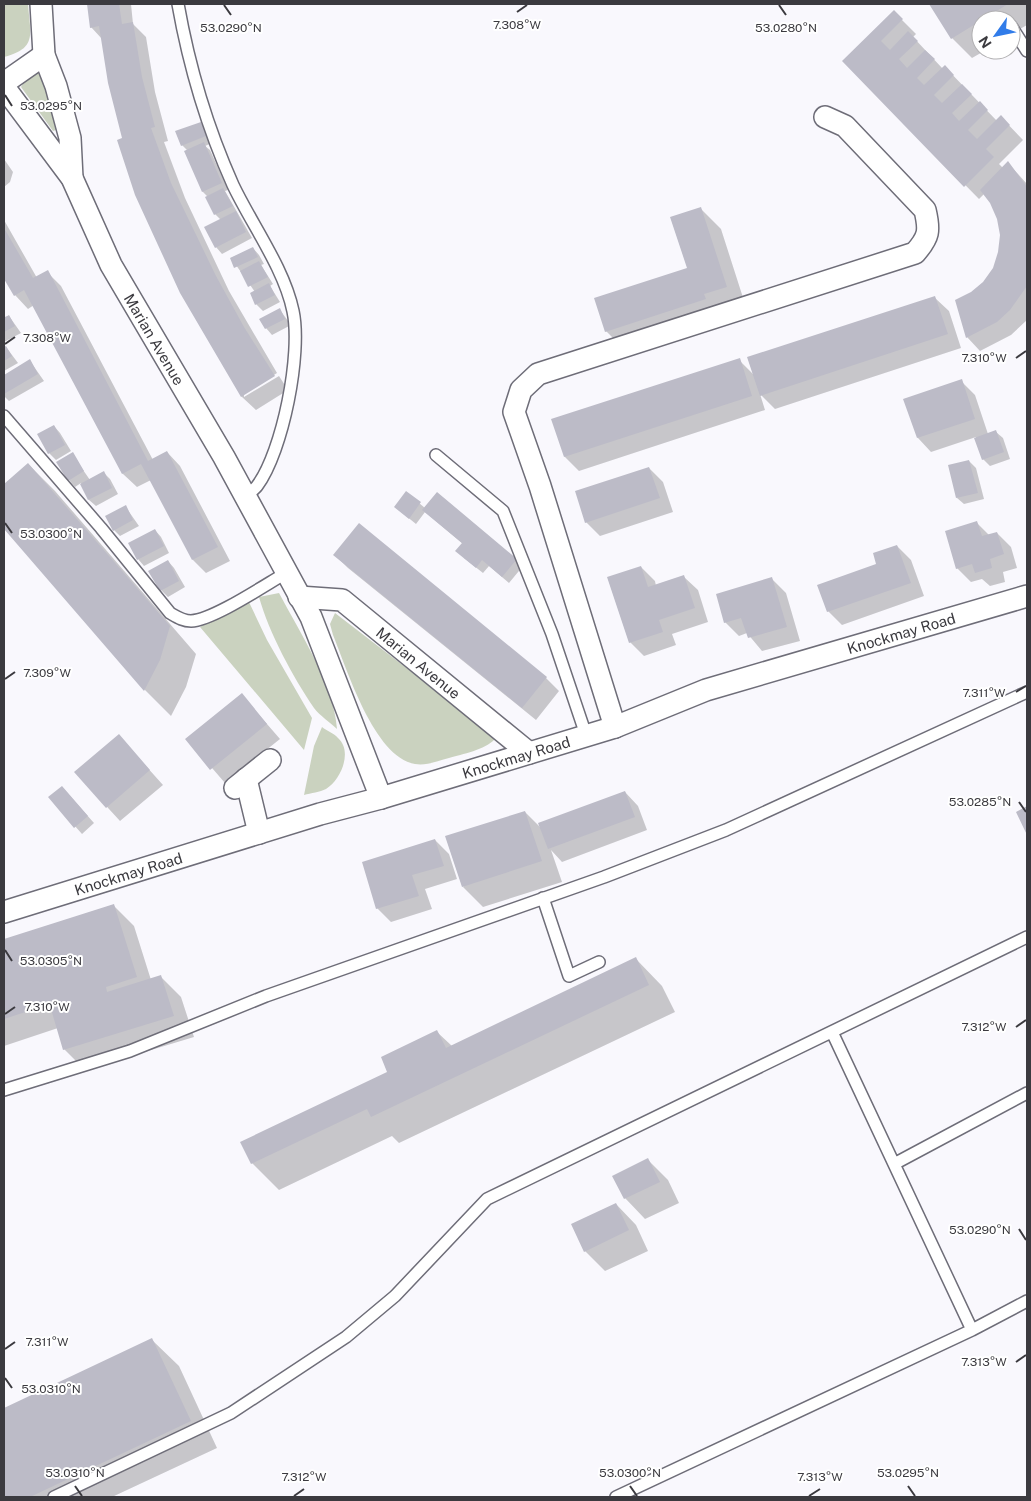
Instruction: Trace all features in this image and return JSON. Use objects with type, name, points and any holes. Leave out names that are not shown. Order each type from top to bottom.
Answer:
[{"type":"street","points":[[41,4],[44,55],[56,86],[70,138],[72,178]]},
{"type":"street","points":[[4,83],[44,55]]},
{"type":"street","name":"Marian Avenue","points":[[4,87],[72,178],[111,265],[246,496],[311,617],[381,798]]},
{"type":"street","points":[[614,727],[540,486],[514,412],[521,390],[538,374],[915,253],[926,241],[928,226],[925,210],[845,126],[825,118]]},
{"type":"street","name":"Knockmay Road","points":[[4,912],[259,833],[614,727],[706,690],[1027,596]]},
{"type":"street","name":"Marian Avenue","points":[[299,597],[342,600],[530,753]]},
{"type":"street","points":[[259,833],[239,784],[270,760]]},
{"type":"lane","points":[[178,4],[194,80],[232,183],[279,275],[293,310],[297,336],[290,394],[282,427],[257,487],[246,496]]},
{"type":"lane","points":[[4,416],[101,528],[170,613],[181,620],[193,621],[210,616],[286,573]]},
{"type":"lane","points":[[436,454],[504,511],[552,634],[586,735]]},
{"type":"lane","points":[[4,1090],[130,1051],[266,996],[543,898],[726,830],[1027,692]]},
{"type":"lane","points":[[543,898],[569,976],[599,962]]},
{"type":"lane","points":[[54,1497],[231,1414],[346,1337],[395,1296],[487,1198],[1027,937]]},
{"type":"lane","points":[[832,1032],[972,1330]]},
{"type":"lane","points":[[894,1164],[1027,1093]]},
{"type":"lane","points":[[616,1497],[972,1330],[1027,1301]]},
{"type":"green space","points":[[4,4],[28,4],[30,32],[27,44],[22,49],[4,57]]},
{"type":"green space","points":[[42,73],[59,129],[53,131],[21,87],[28,76]]},
{"type":"green space","points":[[279,593],[323,677],[335,712],[337,729],[314,708],[275,640],[259,597]]},
{"type":"green space","points":[[248,600],[267,640],[312,718],[304,750],[200,627]]},
{"type":"green space","points":[[335,613],[491,733],[495,739],[479,749],[428,764],[415,764],[400,758],[387,746],[375,729],[354,689],[330,624]]},
{"type":"green space","points":[[322,727],[335,735],[342,744],[345,750],[343,765],[336,779],[326,789],[304,795],[314,746]]},
{"type":"building","points":[[87,4],[119,4],[122,24],[133,22],[142,77],[155,127],[151,128],[171,183],[216,276],[244,327],[275,376],[241,397],[180,293],[135,195],[117,140],[122,138],[108,83],[99,26],[90,28]]},
{"type":"building","points":[[929,4],[1008,4],[998,10],[971,10],[971,27],[951,39]]},
{"type":"building","points":[[894,10],[903,19],[881,41],[890,50],[908,31],[918,41],[899,59],[907,68],[925,50],[935,59],[917,78],[924,85],[945,65],[954,75],[934,95],[942,103],[962,84],[972,94],[952,113],[959,121],[980,101],[988,110],[968,130],[977,139],[1001,115],[1010,125],[986,149],[994,157],[964,187],[842,61]]},
{"type":"building","points":[[201,122],[206,136],[181,146],[175,131]]},
{"type":"building","points":[[204,142],[222,183],[202,192],[184,151]]},
{"type":"building","points":[[1008,161],[1027,187],[1027,286],[1010,310],[997,322],[966,338],[955,300],[971,292],[983,282],[993,268],[998,252],[1000,235],[997,219],[990,203],[980,190]]},
{"type":"building","points":[[223,188],[233,206],[214,215],[205,197]]},
{"type":"building","points":[[701,207],[727,287],[704,294],[706,299],[605,332],[594,298],[687,268],[670,217]]},
{"type":"building","points":[[236,211],[246,232],[215,248],[204,227]]},
{"type":"building","points":[[4,228],[33,278],[48,270],[148,461],[167,451],[218,547],[192,560],[141,464],[122,474],[24,290],[14,296],[4,279]]},
{"type":"building","points":[[253,247],[258,257],[234,268],[230,258]]},
{"type":"building","points":[[259,261],[268,277],[248,287],[240,271]]},
{"type":"building","points":[[269,283],[275,295],[255,305],[250,293]]},
{"type":"building","points":[[935,296],[948,334],[760,396],[747,357]]},
{"type":"building","points":[[280,308],[285,319],[265,329],[259,319]]},
{"type":"building","points":[[9,315],[15,326],[4,332],[4,318]]},
{"type":"building","points":[[6,346],[12,356],[4,361],[4,347]]},
{"type":"building","points":[[740,358],[752,396],[564,457],[551,419]]},
{"type":"building","points":[[30,359],[38,374],[4,394],[4,375]]},
{"type":"building","points":[[962,379],[975,419],[917,438],[903,399]]},
{"type":"building","points":[[54,425],[65,445],[48,454],[37,434]]},
{"type":"building","points":[[996,430],[1004,452],[982,460],[974,438]]},
{"type":"building","points":[[73,452],[84,471],[68,481],[56,462]]},
{"type":"building","points":[[969,460],[978,493],[956,498],[948,465]]},
{"type":"building","points":[[28,463],[170,626],[160,660],[144,691],[4,529],[4,484]]},
{"type":"building","points":[[649,467],[660,498],[585,523],[575,491]]},
{"type":"building","points":[[104,471],[112,488],[88,500],[80,484]]},
{"type":"building","points":[[406,491],[421,502],[409,519],[394,507]]},
{"type":"building","points":[[437,492],[517,559],[502,577],[482,560],[476,568],[455,551],[462,543],[422,510]]},
{"type":"building","points":[[126,505],[133,520],[113,531],[105,516]]},
{"type":"building","points":[[977,521],[982,536],[997,532],[1004,554],[990,559],[992,568],[975,573],[972,564],[956,569],[945,531]]},
{"type":"building","points":[[359,523],[547,677],[522,708],[333,555]]},
{"type":"building","points":[[155,529],[164,546],[137,560],[128,543]]},
{"type":"building","points":[[897,545],[911,583],[827,612],[817,585],[876,564],[873,553]]},
{"type":"building","points":[[168,560],[179,581],[160,591],[148,571]]},
{"type":"building","points":[[641,566],[648,587],[684,575],[695,608],[659,620],[663,632],[629,643],[607,577]]},
{"type":"building","points":[[772,577],[787,627],[748,638],[741,618],[724,623],[716,594]]},
{"type":"building","points":[[242,693],[267,724],[210,770],[185,739]]},
{"type":"building","points":[[119,734],[150,770],[106,808],[74,772]]},
{"type":"building","points":[[62,786],[88,816],[74,828],[48,797]]},
{"type":"building","points":[[625,791],[635,817],[548,849],[538,823]]},
{"type":"building","points":[[1027,806],[1027,835],[1016,812]]},
{"type":"building","points":[[525,811],[542,861],[462,887],[445,836]]},
{"type":"building","points":[[435,839],[444,866],[412,875],[419,896],[376,909],[362,862]]},
{"type":"building","points":[[114,904],[137,977],[106,987],[107,992],[161,975],[174,1016],[63,1050],[51,1009],[57,1007],[56,1002],[4,1019],[4,939]]},
{"type":"building","points":[[636,957],[649,985],[371,1117],[367,1109],[251,1164],[240,1142],[387,1072],[381,1057],[437,1030],[446,1048]]},
{"type":"building","points":[[648,1158],[660,1182],[624,1199],[612,1176]]},
{"type":"building","points":[[616,1203],[629,1230],[584,1252],[571,1224]]},
{"type":"building","points":[[152,1338],[191,1421],[30,1497],[4,1497],[4,1408]]}]
